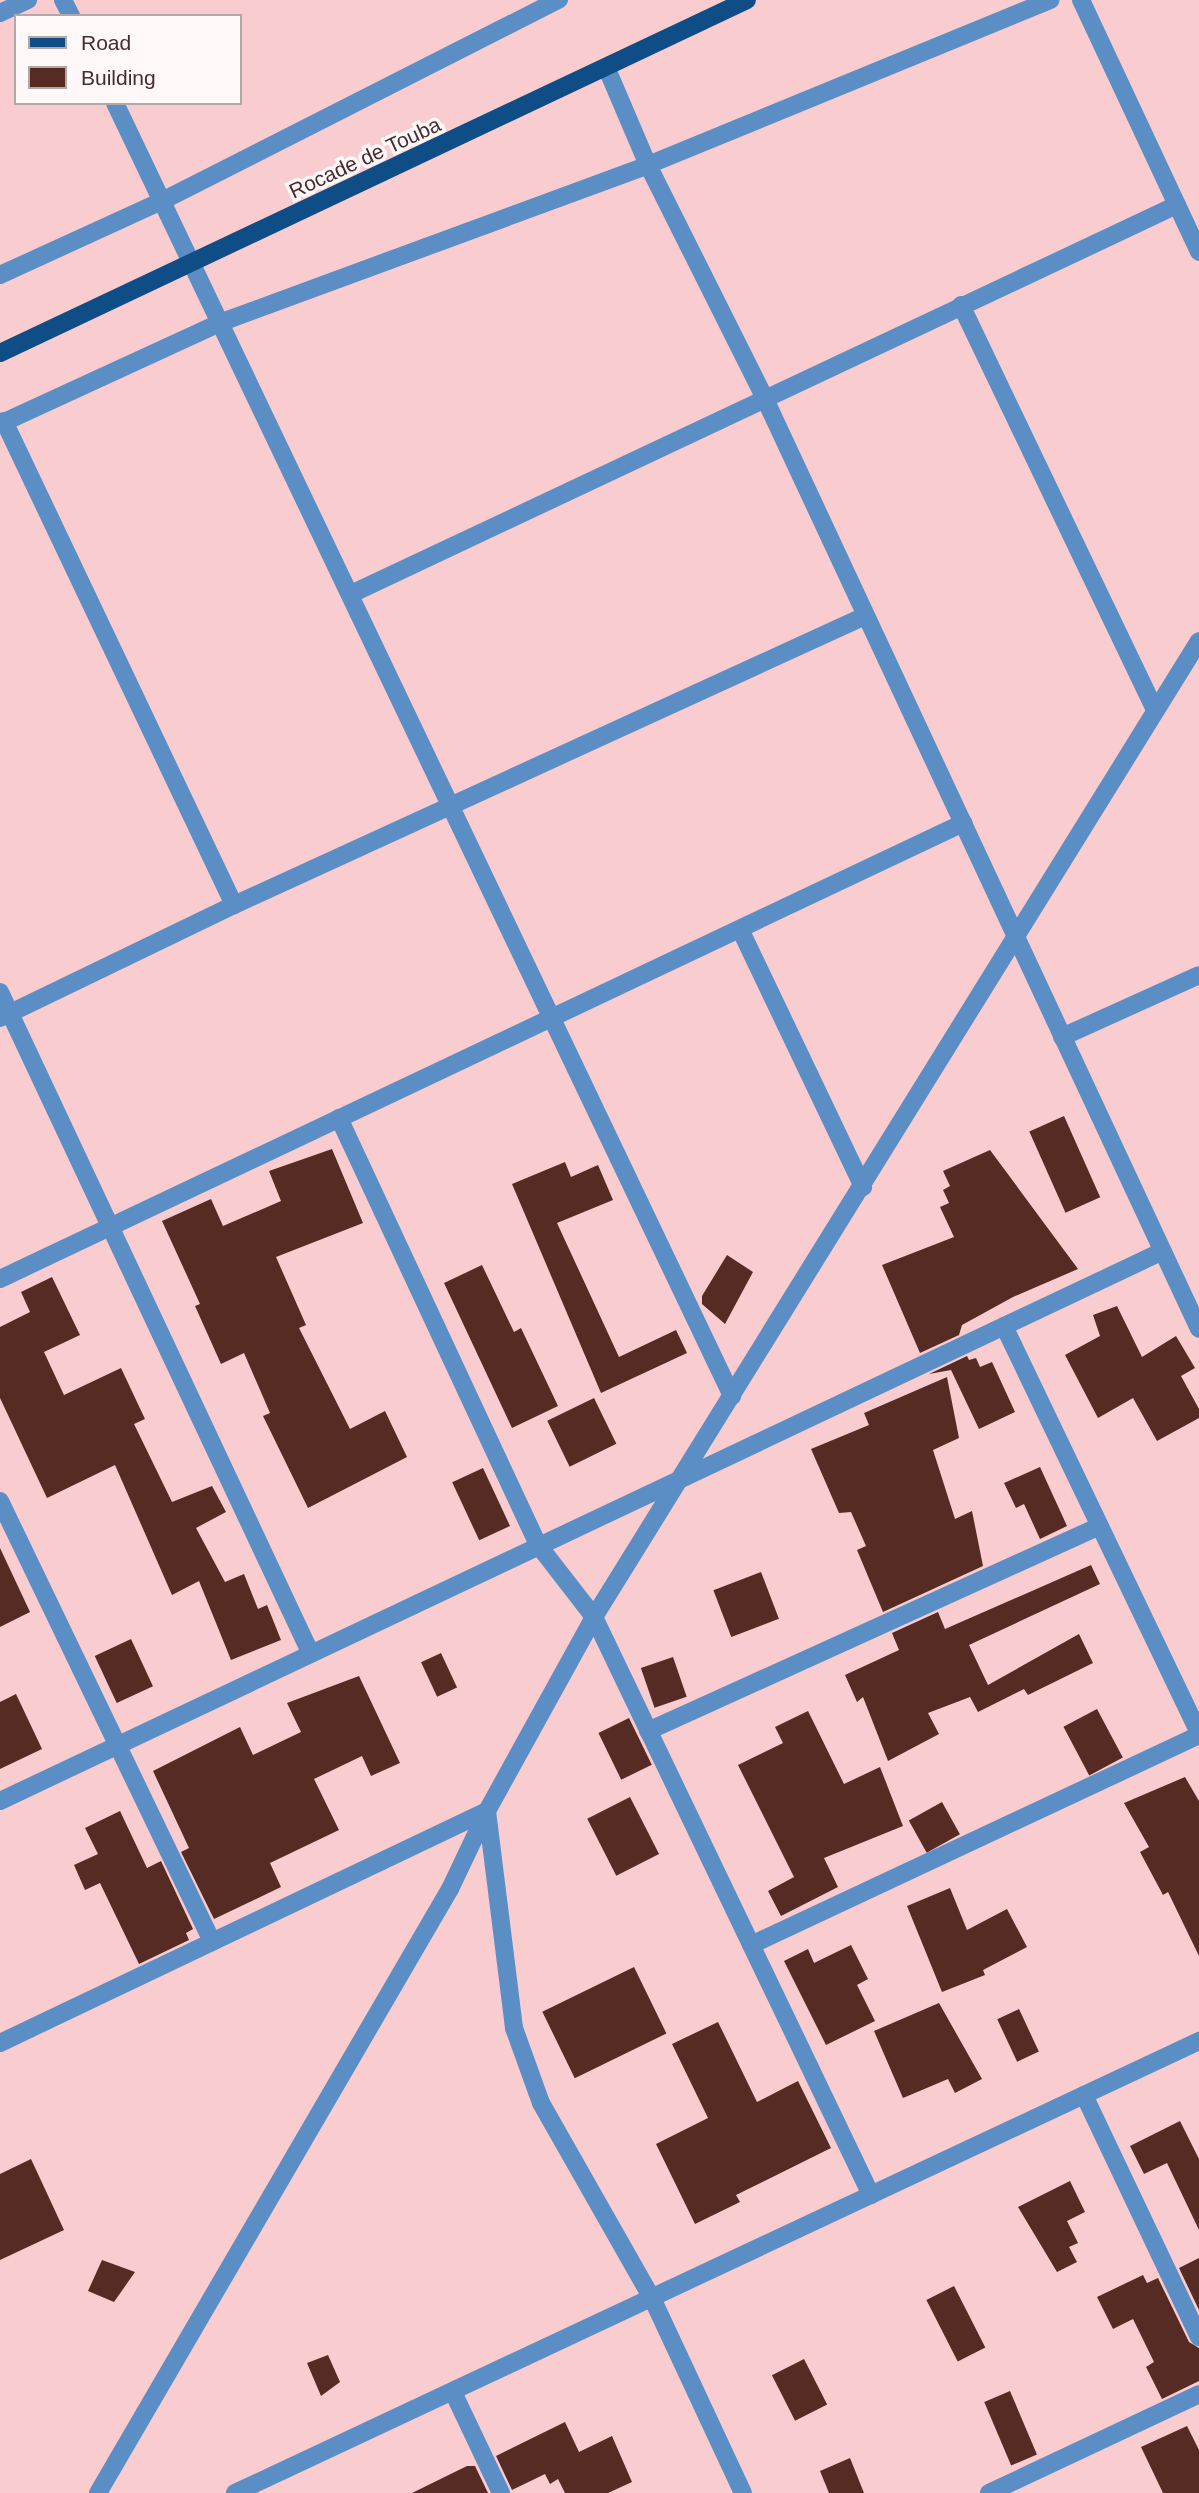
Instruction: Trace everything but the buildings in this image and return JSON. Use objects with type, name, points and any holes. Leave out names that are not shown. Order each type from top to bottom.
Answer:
[{"type":"main road","name":"Rocade de Touba","points":[[0,353],[194,265],[747,0]]},
{"type":"street","points":[[0,13],[28,0]]},
{"type":"street","points":[[0,275],[164,200],[559,0]]},
{"type":"street","points":[[234,905],[2,422],[222,322],[648,165],[1050,0]]},
{"type":"street","points":[[1081,0],[1199,252]]},
{"type":"street","points":[[607,69],[648,165],[765,399],[1199,1329]]},
{"type":"street","points":[[116,105],[164,200],[733,1396]]},
{"type":"street","points":[[351,594],[1177,205]]},
{"type":"street","points":[[961,305],[1155,710]]},
{"type":"street","points":[[5,1016],[234,905],[452,808],[865,616]]},
{"type":"street","points":[[98,2493],[450,1889],[487,1811],[594,1617],[1017,940],[1199,641]]},
{"type":"street","points":[[0,1279],[963,823]]},
{"type":"street","points":[[740,929],[863,1187]]},
{"type":"street","points":[[1062,1037],[1199,975]]},
{"type":"street","points":[[0,992],[5,1016],[111,1227],[311,1654]]},
{"type":"street","points":[[339,1118],[539,1546],[594,1617],[871,2195]]},
{"type":"street","points":[[0,1801],[1163,1251]]},
{"type":"street","points":[[751,1945],[1199,1734],[1004,1326]]},
{"type":"street","points":[[0,1501],[5,1524],[212,1942]]},
{"type":"street","points":[[648,1731],[1100,1526]]},
{"type":"street","points":[[0,2043],[487,1811]]},
{"type":"street","points":[[487,1811],[514,2028],[541,2102],[652,2298],[743,2493]]},
{"type":"street","points":[[235,2493],[1199,2041]]},
{"type":"street","points":[[1084,2095],[1199,2337]]},
{"type":"street","points":[[453,2392],[500,2493]]},
{"type":"street","points":[[989,2493],[1199,2395]]}]
